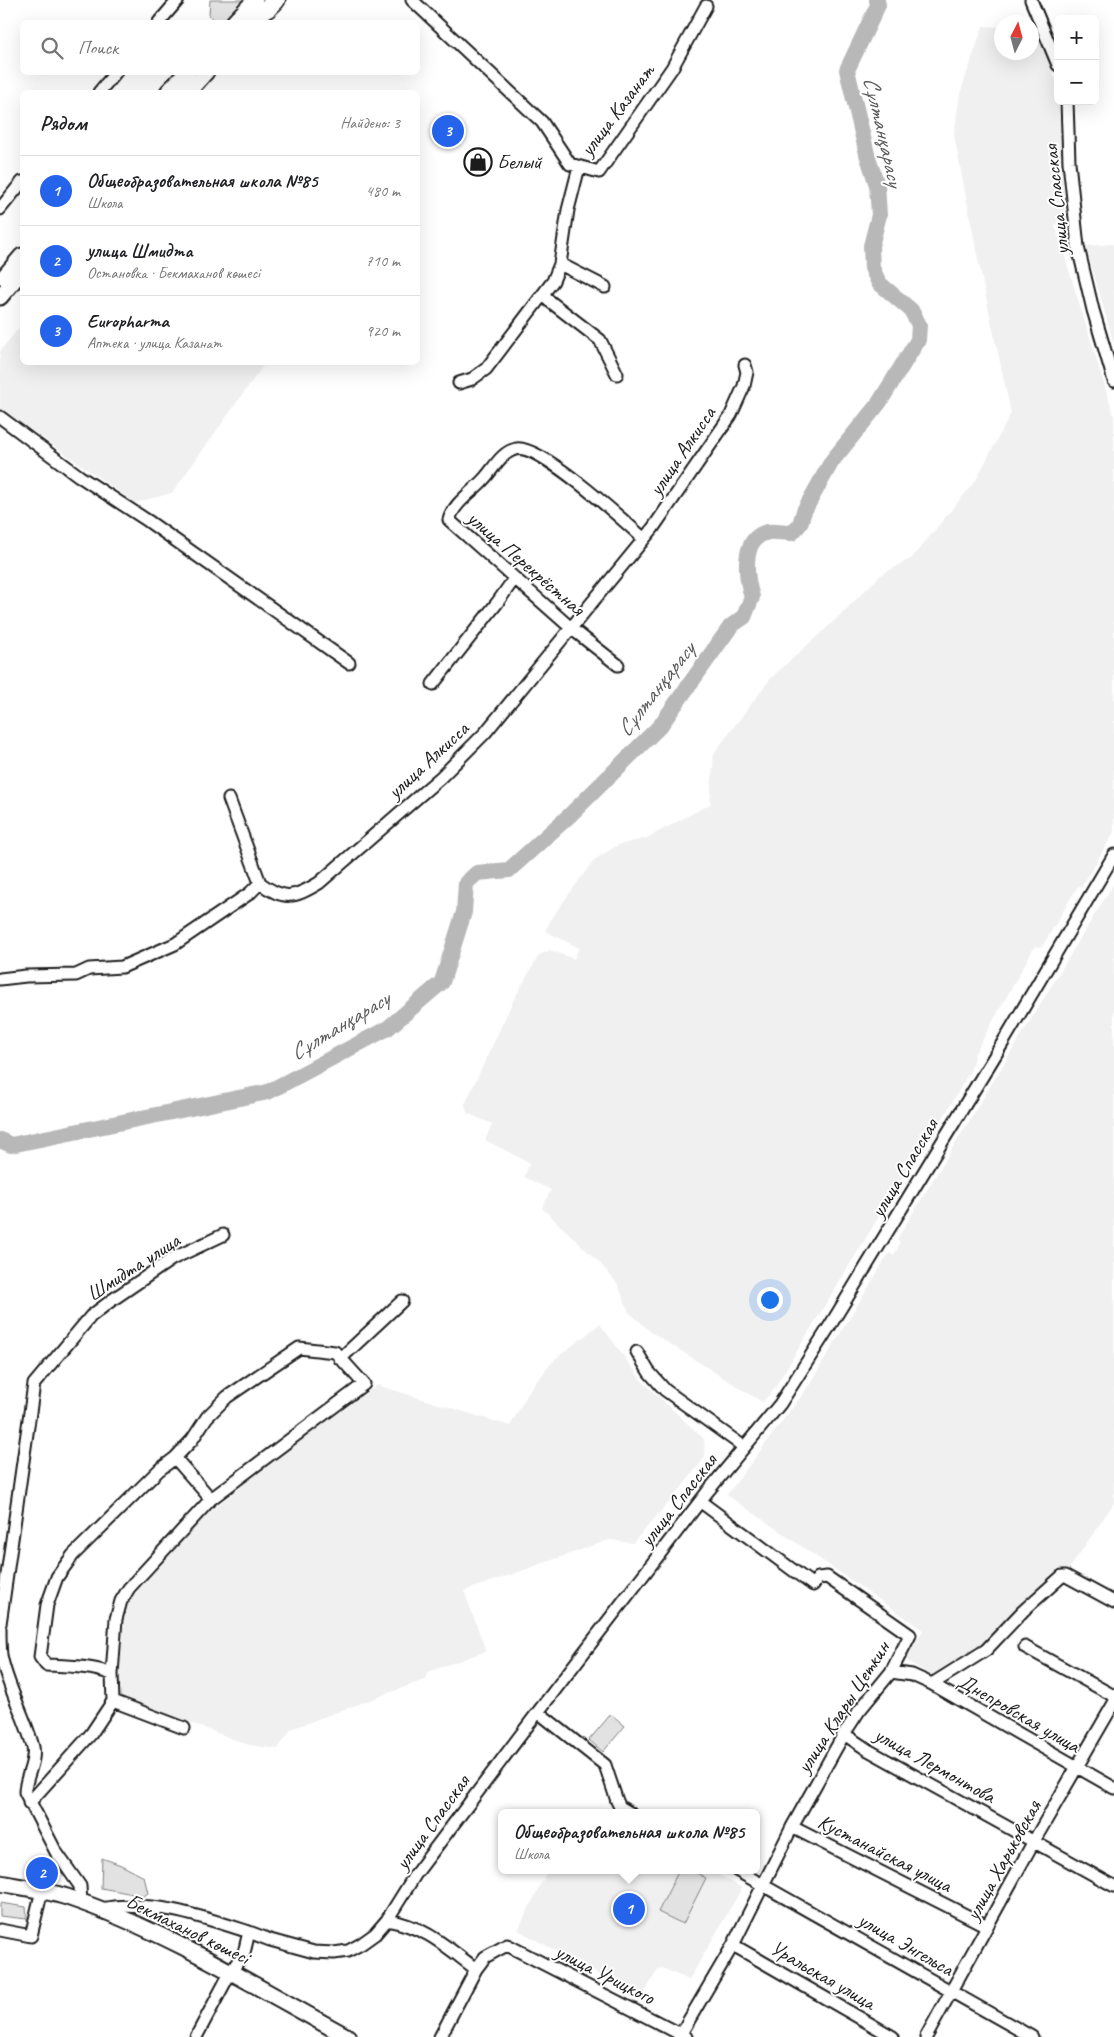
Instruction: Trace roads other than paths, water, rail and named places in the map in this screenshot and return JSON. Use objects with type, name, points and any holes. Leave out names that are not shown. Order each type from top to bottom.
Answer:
[{"type":"main road","points":[[237,20],[266,3]]},
{"type":"main road","points":[[255,20],[266,3]]},
{"type":"main road","points":[[170,90],[184,75]]},
{"type":"main road","points":[[190,90],[203,75]]},
{"type":"main road","points":[[0,281],[20,258]]},
{"type":"main road","points":[[0,297],[20,273]]},
{"type":"main road","name":"Бекмаханов көшесі","points":[[0,1883],[42,1890],[98,1909],[174,1944],[348,2037]]},
{"type":"street","points":[[161,20],[178,0]]},
{"type":"street","name":"улица Казанат","points":[[412,0],[542,122],[570,164],[599,172],[672,68],[706,6]]},
{"type":"street","points":[[1032,0],[1056,60]]},
{"type":"street","points":[[101,90],[113,75]]},
{"type":"street","name":"улица Спасская","points":[[1067,105],[1070,178],[1078,247],[1093,310],[1114,380]]},
{"type":"street","points":[[459,383],[472,379],[486,369],[553,281],[560,264],[568,210],[579,167]]},
{"type":"street","points":[[0,209],[20,184]]},
{"type":"street","points":[[560,264],[605,287]]},
{"type":"street","points":[[542,296],[600,340],[617,374]]},
{"type":"street","name":"улица Алкисса","points":[[260,883],[274,893],[286,896],[303,892],[319,883],[441,777],[485,733],[652,528],[730,415],[744,386],[747,372],[745,365]]},
{"type":"street","points":[[0,417],[79,476],[148,521],[349,663]]},
{"type":"street","name":"улица Перекрёстная","points":[[618,665],[571,628],[448,520],[452,511],[483,480],[504,454],[516,449],[526,449],[538,454],[585,488],[643,538]]},
{"type":"street","points":[[433,684],[497,603],[514,578]]},
{"type":"street","points":[[0,979],[26,976],[76,975],[89,969],[122,967],[175,944],[250,893],[260,883],[229,799]]},
{"type":"street","name":"улица Спасская","points":[[98,1909],[117,1906],[159,1908],[186,1912],[270,1940],[314,1952],[334,1953],[348,1951],[375,1934],[415,1875],[538,1712],[744,1447],[780,1404],[1041,981],[1114,855]]},
{"type":"street","name":"Шмидта улица","points":[[29,1803],[25,1792],[25,1785],[33,1762],[33,1748],[11,1689],[1,1654],[0,1626],[34,1384],[91,1316],[172,1260],[222,1235]]},
{"type":"street","points":[[340,1359],[402,1301]]},
{"type":"street","points":[[81,1903],[80,1886],[56,1852],[29,1803],[91,1734],[113,1702],[112,1674],[116,1619],[121,1601],[129,1588],[211,1499],[364,1384],[335,1352],[299,1348],[228,1397],[207,1417],[192,1440],[176,1458],[159,1470],[72,1555],[57,1577],[47,1605],[40,1657],[46,1665],[73,1666],[102,1670],[112,1674]]},
{"type":"street","points":[[637,1352],[649,1372],[666,1390],[744,1447]]},
{"type":"street","points":[[176,1458],[191,1478],[211,1499]]},
{"type":"street","name":"улица Клары Цеткин","points":[[682,2036],[733,1945],[792,1827],[844,1734],[859,1711],[891,1672],[910,1635],[827,1577],[818,1578],[812,1585],[701,1502]]},
{"type":"street","points":[[932,1684],[986,1650],[1023,1611],[1062,1576],[1066,1576],[1114,1602]]},
{"type":"street","points":[[1025,1647],[1114,1696]]},
{"type":"street","name":"Днепровская улица","points":[[891,1672],[912,1675],[932,1684],[1114,1788]]},
{"type":"street","points":[[113,1702],[184,1728]]},
{"type":"street","name":"улица Харьковская","points":[[926,2037],[1034,1841],[1114,1703]]},
{"type":"street","points":[[538,1712],[606,1764],[617,1802],[623,1809]]},
{"type":"street","name":"улица Лермонтова","points":[[844,1734],[868,1750],[1114,1886]]},
{"type":"street","name":"Кустанайская улица","points":[[792,1827],[988,1926]]},
{"type":"street","name":"улица Энгельса","points":[[743,1874],[1032,2037]]},
{"type":"street","points":[[0,1930],[31,1936],[42,1890]]},
{"type":"street","points":[[386,1920],[406,1923],[431,1935],[476,1969],[440,2037]]},
{"type":"street","points":[[196,2037],[230,1973],[244,1954],[249,1932]]},
{"type":"street","name":"улица Урицкого","points":[[476,1969],[485,1957],[506,1945],[682,2036]]},
{"type":"street","name":"Уральская улица","points":[[733,1945],[893,2037]]},
{"type":"waterway","name":"Сұлтанқарасу","points":[[0,1140],[11,1145],[268,1092],[388,1028],[442,982],[464,912],[466,883],[477,873],[509,870],[570,815],[660,726],[731,626],[744,617],[752,597],[748,580],[747,559],[753,542],[759,535],[768,532],[792,533],[800,524],[804,511],[832,461],[879,403],[918,340],[919,325],[911,310],[879,283],[872,268],[871,246],[879,215],[877,185],[867,154],[847,70],[878,5],[877,0]]},
{"type":"place","name":"Europharma","points":[[448,131]]},
{"type":"place","name":"Белый","points":[[478,162]]},
{"type":"place","name":"улица Шмидта","points":[[42,1873]]},
{"type":"place","name":"Общеобразовательная школа №85","points":[[629,1909]]}]
